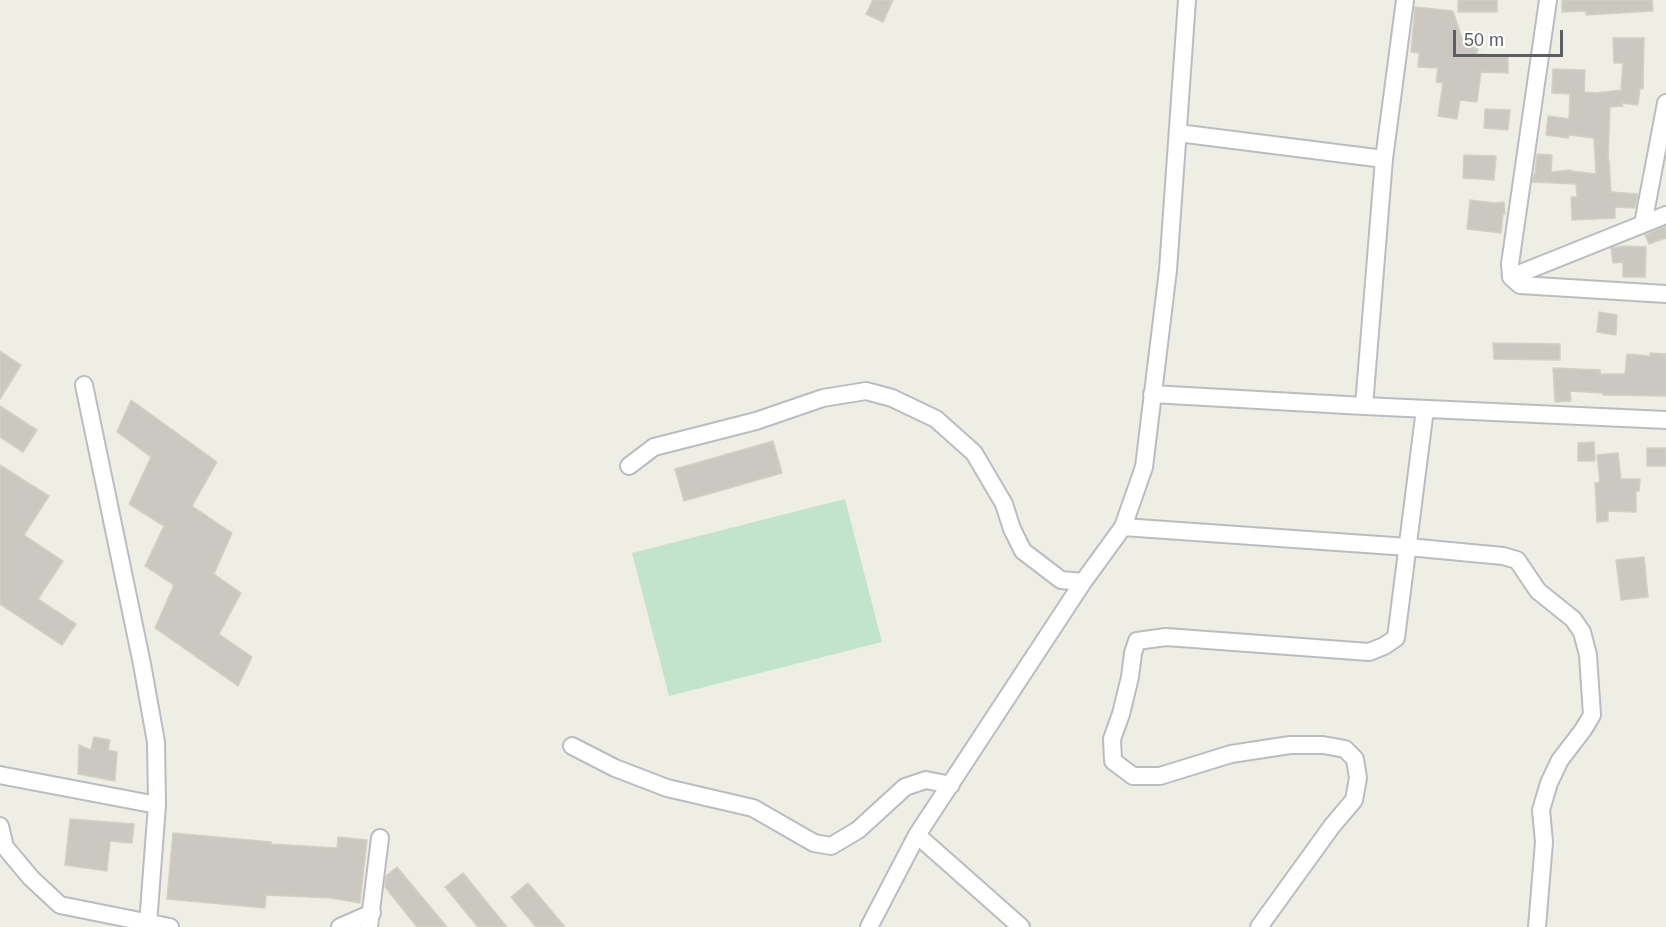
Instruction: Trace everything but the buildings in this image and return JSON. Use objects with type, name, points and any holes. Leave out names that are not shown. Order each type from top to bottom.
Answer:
[{"type":"street","points":[[869,927],[917,835],[1083,582],[1124,527],[1144,467],[1168,270],[1187,0]]},
{"type":"street","points":[[1364,406],[1384,159],[1405,0]]},
{"type":"street","points":[[1548,0],[1510,264],[1511,277],[1520,285],[1666,294]]},
{"type":"street","points":[[1644,224],[1666,103]]},
{"type":"street","points":[[1178,133],[1384,159]]},
{"type":"street","points":[[1511,277],[1666,215]]},
{"type":"street","points":[[84,385],[154,731],[157,805],[148,924]]},
{"type":"street","points":[[629,466],[654,447],[756,421],[823,398],[866,391],[892,398],[936,419],[974,453],[1004,504],[1012,529],[1023,551],[1060,580],[1083,582]]},
{"type":"street","points":[[1152,394],[1666,420]]},
{"type":"street","points":[[1259,927],[1319,843],[1354,800],[1358,778],[1355,759],[1345,749],[1323,745],[1290,745],[1231,754],[1160,776],[1133,776],[1113,761],[1112,739],[1130,676],[1132,653],[1137,641],[1166,637],[1369,652],[1396,638],[1425,409]]},
{"type":"street","points":[[1124,527],[1408,547],[1503,556],[1517,560],[1538,591],[1573,619],[1582,632],[1588,655],[1592,715],[1560,760],[1549,783],[1541,810],[1544,842],[1537,927]]},
{"type":"street","points":[[572,746],[615,768],[667,788],[753,808],[814,843],[831,846],[858,830],[906,787],[926,780],[951,784]]},
{"type":"street","points":[[0,775],[157,805]]},
{"type":"street","points":[[0,826],[5,847],[31,878],[60,905],[170,927]]},
{"type":"street","points":[[917,835],[1021,927]]},
{"type":"street","points":[[340,927],[371,920],[380,838]]},
{"type":"green space","points":[[845,499],[882,642],[669,696],[632,553]]}]
